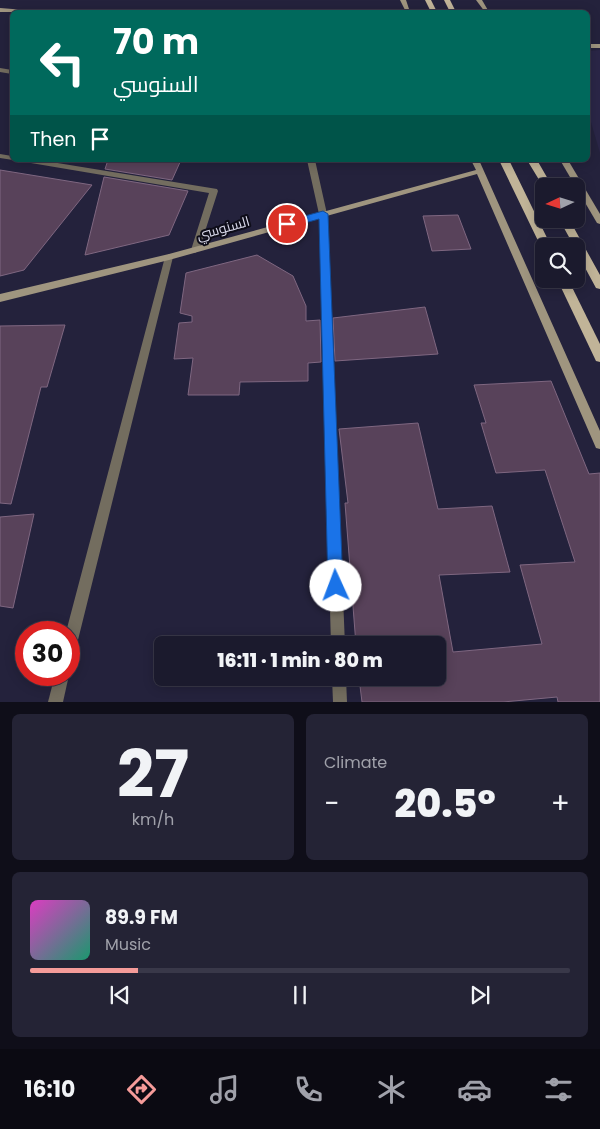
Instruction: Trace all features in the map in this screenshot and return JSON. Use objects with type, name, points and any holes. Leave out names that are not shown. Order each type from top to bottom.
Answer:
[{"type":"main road","points":[[476,162],[600,444]]},
{"type":"main road","points":[[505,162],[542,238]]},
{"type":"main road","points":[[533,162],[542,178]]},
{"type":"main road","points":[[565,162],[600,222]]},
{"type":"main road","name":"السنوسي","points":[[0,298],[196,250],[480,171]]},
{"type":"main road","points":[[569,228],[600,285]]},
{"type":"main road","points":[[566,288],[600,357]]},
{"type":"street","points":[[38,162],[214,191],[196,250]]},
{"type":"street","points":[[311,162],[323,214],[338,636]]},
{"type":"street","points":[[76,621],[169,257]]},
{"type":"street","points":[[55,702],[59,686]]},
{"type":"street","points":[[339,686],[340,702]]},
{"type":"shaded area","points":[[600,50],[600,153],[590,119],[590,51]]},
{"type":"building","points":[[107,162],[180,162],[172,180],[105,169]]},
{"type":"building","points":[[0,170],[92,185],[24,270],[0,276]]},
{"type":"building","points":[[104,177],[188,191],[169,235],[85,255]]},
{"type":"building","points":[[458,215],[471,249],[432,251],[423,216]]},
{"type":"building","points":[[257,255],[293,276],[306,306],[306,321],[320,320],[321,362],[308,363],[308,381],[240,382],[239,395],[188,395],[193,358],[174,359],[179,323],[192,322],[192,316],[180,313],[186,273]]},
{"type":"building","points":[[425,307],[438,354],[335,361],[333,318]]},
{"type":"building","points":[[65,325],[47,387],[41,387],[11,504],[0,503],[0,326]]},
{"type":"building","points":[[551,381],[589,474],[600,473],[600,702],[558,702],[557,697],[503,702],[362,702],[360,686],[446,686],[446,636],[355,636],[345,503],[348,503],[339,429],[418,423],[438,509],[492,506],[510,572],[439,575],[453,652],[542,644],[520,565],[575,562],[545,470],[496,473],[481,423],[486,423],[474,385]]},
{"type":"building","points":[[34,514],[13,608],[0,606],[0,517]]},
{"type":"route","points":[[287,224],[323,214],[336,586]]}]
